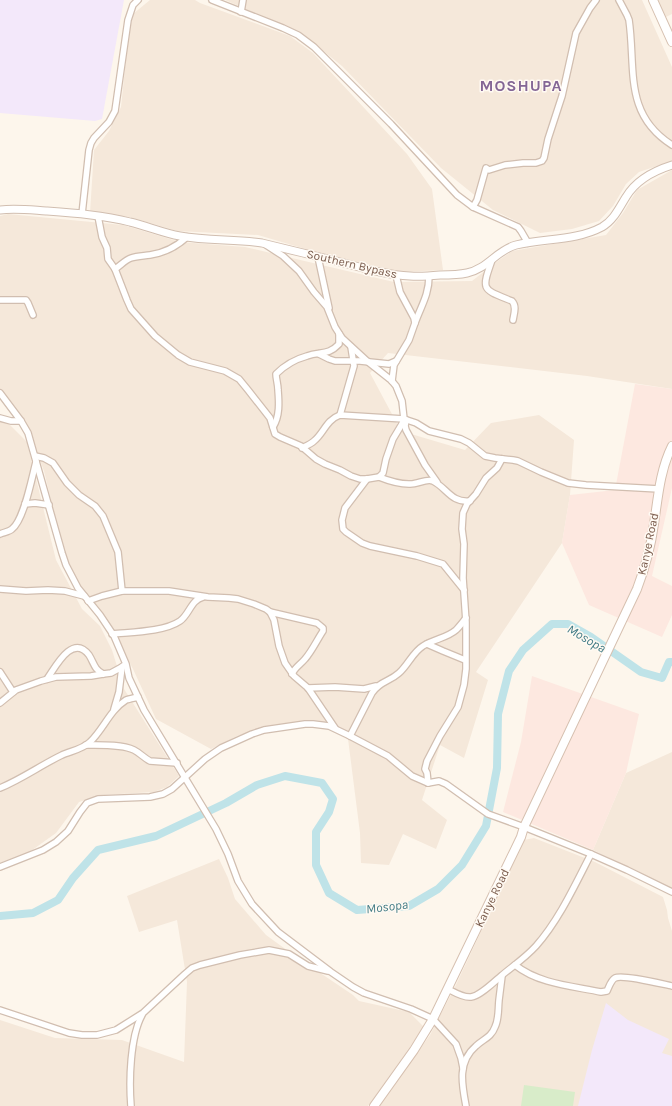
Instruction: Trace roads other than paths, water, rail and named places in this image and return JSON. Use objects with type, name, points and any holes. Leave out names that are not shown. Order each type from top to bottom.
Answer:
[{"type":"main road","points":[[653,0],[672,42]]},
{"type":"main road","name":"Kanye Road","points":[[374,1106],[414,1050],[433,1019],[521,837],[524,827],[637,589],[650,547],[659,489],[668,453],[672,446]]},
{"type":"street","points":[[212,0],[298,35],[314,47],[391,124],[457,195],[473,206],[518,227],[528,243]]},
{"type":"street","points":[[241,12],[243,0]]},
{"type":"street","points":[[473,206],[478,196],[486,168],[489,170],[517,163],[536,163],[542,161],[544,158],[548,139],[562,93],[576,33],[596,0]]},
{"type":"street","points":[[619,0],[629,20],[633,82],[637,100],[643,115],[650,125],[672,145]]},
{"type":"street","points":[[82,214],[89,150],[94,138],[109,122],[115,111],[128,20],[135,1]]},
{"type":"street","name":"Southern Bypass","points":[[0,210],[12,209],[98,216],[132,222],[187,237],[242,240],[262,243],[378,272],[396,275],[428,276],[467,273],[481,268],[504,250],[509,248],[528,243],[585,234],[600,228],[610,221],[620,208],[626,196],[641,179],[653,172],[672,165]]},
{"type":"street","points":[[98,216],[102,237],[107,248],[108,260],[115,269],[132,309],[154,336],[178,355],[190,362],[225,371],[239,379],[270,418],[275,434],[295,443],[325,464],[351,476],[360,479],[379,477],[410,484],[429,480],[439,485],[455,499],[464,501],[470,500]]},
{"type":"street","points":[[115,269],[127,259],[139,256],[148,256],[166,250],[180,243],[187,237]]},
{"type":"street","points":[[262,243],[283,256],[299,271],[329,310]]},
{"type":"street","points":[[318,257],[329,310],[339,334],[367,362],[392,381],[396,386],[402,401],[406,430],[425,465],[439,485]]},
{"type":"street","points":[[492,260],[486,277],[485,286],[487,290],[514,303],[513,320]]},
{"type":"street","points":[[396,275],[400,292],[412,314],[415,323]]},
{"type":"street","points":[[392,381],[396,361],[409,340],[427,294],[429,285],[428,276]]},
{"type":"street","points":[[0,300],[26,300],[33,315]]},
{"type":"street","points":[[273,427],[279,414],[276,374],[307,355],[330,351],[337,346],[339,342],[339,334]]},
{"type":"street","points":[[340,415],[354,369],[352,347]]},
{"type":"street","points":[[319,354],[335,361],[389,364],[396,361]]},
{"type":"street","points":[[0,393],[28,433],[66,566],[78,588],[100,615],[112,634],[129,678],[144,710],[216,829],[228,854],[238,881],[252,904],[278,932],[331,972],[364,993],[411,1009],[433,1019],[456,1044],[463,1068],[462,1080],[466,1106]]},
{"type":"street","points":[[302,448],[314,441],[327,424],[335,417],[340,415],[405,419],[416,423],[429,431],[461,439],[469,443],[485,456],[518,461],[572,484],[659,489]]},
{"type":"street","points":[[0,418],[21,422]]},
{"type":"street","points":[[379,477],[383,473],[393,439],[405,419]]},
{"type":"street","points":[[36,459],[44,458],[53,463],[66,483],[79,496],[95,506],[103,516],[118,552],[122,591]]},
{"type":"street","points":[[0,534],[12,529],[19,520],[25,504],[36,459]]},
{"type":"street","points":[[428,783],[425,767],[440,736],[458,706],[464,685],[466,618],[463,578],[463,513],[470,500],[479,490],[486,478],[497,468],[502,459]]},
{"type":"street","points":[[367,479],[345,508],[342,524],[343,529],[362,543],[370,546],[416,556],[443,564],[464,590]]},
{"type":"street","points":[[25,504],[35,503],[49,505]]},
{"type":"street","points":[[0,589],[26,591],[48,590],[65,592],[86,599],[122,591],[169,591],[204,597],[238,599],[254,604],[270,612],[317,623],[323,628],[323,631],[304,661],[296,666],[292,674]]},
{"type":"street","points":[[112,634],[159,629],[175,624],[185,617],[196,600],[204,597]]},
{"type":"street","points":[[270,612],[274,620],[279,646],[285,663],[292,674],[308,688],[335,728]]},
{"type":"street","points":[[308,688],[364,689],[376,686],[397,675],[402,671],[419,649],[451,634],[466,618]]},
{"type":"street","points":[[428,644],[465,660]]},
{"type":"street","points":[[47,680],[62,656],[69,650],[75,648],[80,648],[86,651],[96,669],[103,674]]},
{"type":"street","points":[[0,703],[19,688],[56,677],[91,676],[112,673],[124,666]]},
{"type":"street","points":[[114,711],[124,666]]},
{"type":"street","points":[[0,672],[12,692]]},
{"type":"street","points":[[350,736],[376,686]]},
{"type":"street","points":[[0,788],[62,755],[86,745],[96,736],[120,705],[127,700],[138,697]]},
{"type":"street","points":[[0,867],[43,850],[56,842],[68,831],[87,803],[98,799],[139,798],[163,794],[172,789],[205,759],[221,748],[252,734],[305,724],[320,724],[335,728],[388,756],[412,776],[428,783],[439,781],[446,784],[488,814],[591,854],[628,870],[672,892]]},
{"type":"street","points":[[86,745],[106,745],[126,748],[135,750],[150,761],[177,763]]},
{"type":"street","points":[[448,989],[457,994],[471,998],[492,984],[515,965],[542,938],[570,894],[591,854]]},
{"type":"street","points":[[0,1010],[70,1033],[98,1035],[116,1030],[144,1013],[192,968],[200,965],[240,955],[269,950],[293,956],[308,966],[331,972]]},
{"type":"street","points":[[515,965],[546,981],[601,992],[607,991],[612,979],[616,977],[633,978],[672,986]]},
{"type":"street","points":[[463,1068],[470,1052],[489,1037],[495,1029],[498,1019],[502,976]]},
{"type":"street","points":[[131,1106],[131,1065],[134,1039],[138,1022],[144,1013]]},
{"type":"waterway","name":"Mosopa","points":[[0,916],[33,913],[58,900],[73,878],[98,850],[156,836],[226,803],[257,785],[285,776],[322,783],[333,799],[329,812],[316,832],[316,865],[329,893],[357,910],[409,906],[438,889],[462,865],[486,826],[497,768],[498,714],[509,671],[523,650],[552,624],[568,624],[591,637],[641,672],[662,678],[669,662],[672,662]]},
{"type":"district","name":"MOSHUPA","points":[[521,85]]}]
